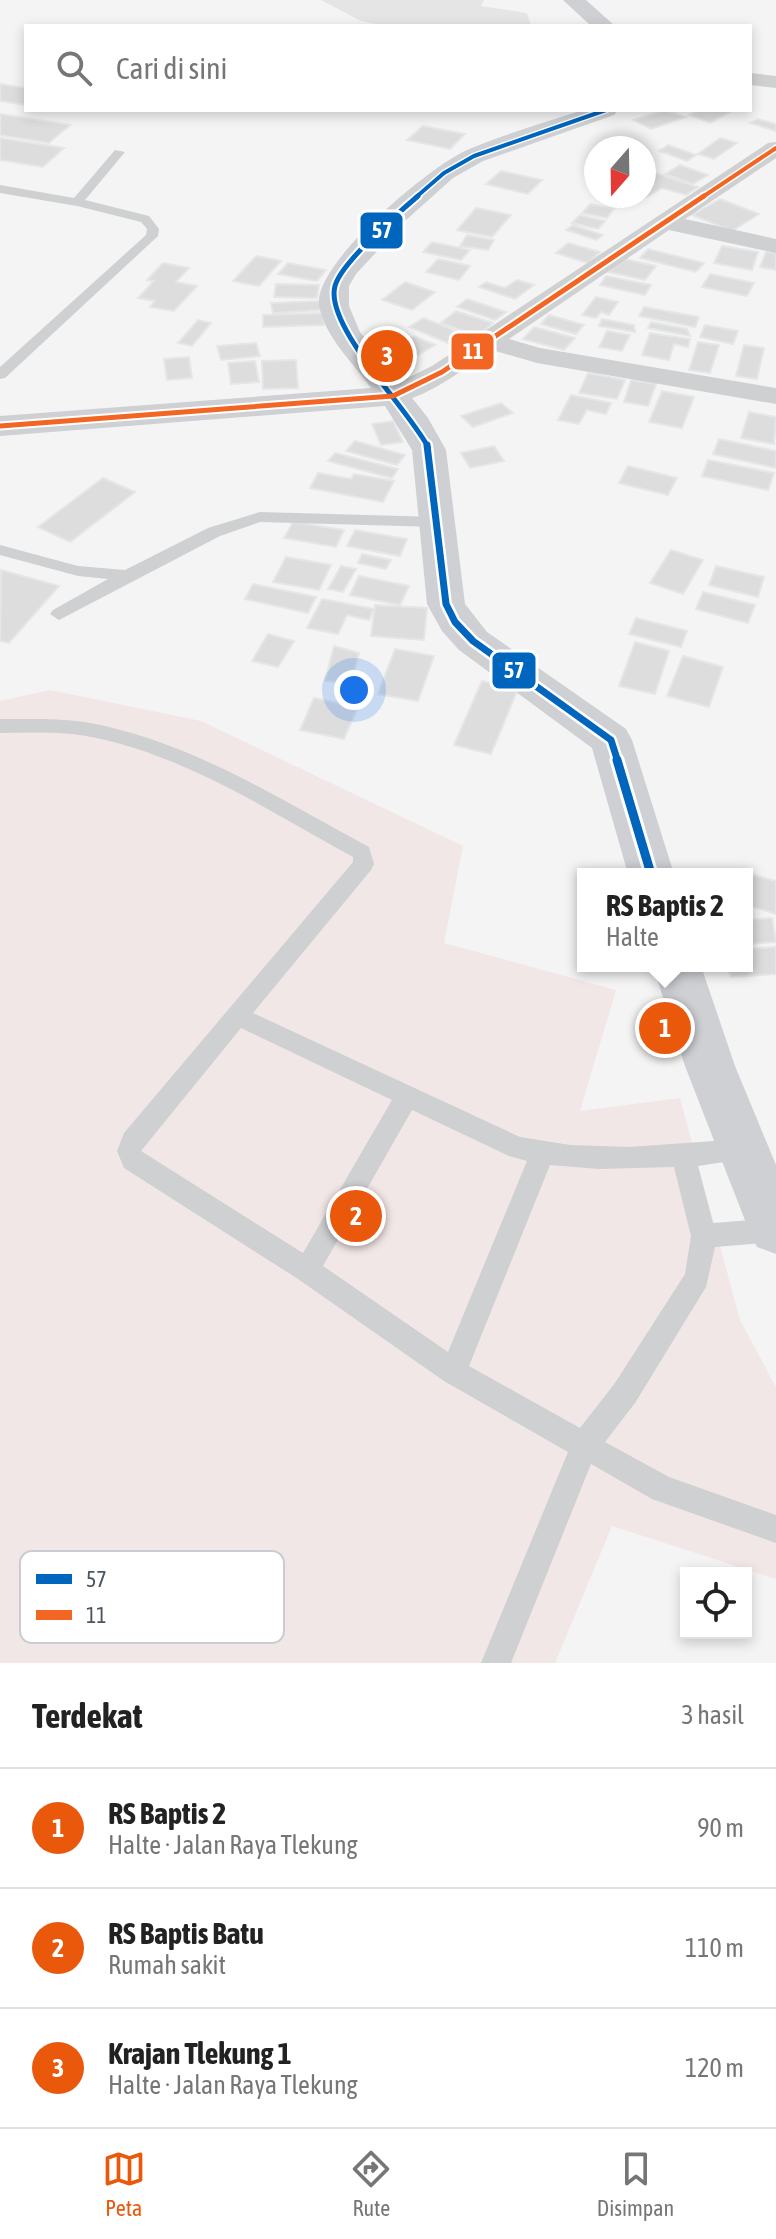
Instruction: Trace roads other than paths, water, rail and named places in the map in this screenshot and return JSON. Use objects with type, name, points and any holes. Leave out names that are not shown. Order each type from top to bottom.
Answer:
[{"type":"main road","points":[[573,0],[602,24]]},
{"type":"main road","points":[[600,112],[474,156],[444,173],[396,215],[338,278],[333,297],[341,325],[416,425],[429,450],[446,604],[455,622],[473,641],[611,740],[649,868]]},
{"type":"main road","points":[[0,426],[393,396]]},
{"type":"main road","points":[[679,972],[742,1150],[776,1229]]},
{"type":"street","points":[[752,79],[776,82]]},
{"type":"street","points":[[393,396],[442,372],[774,151]]},
{"type":"street","points":[[664,222],[776,246]]},
{"type":"street","points":[[488,341],[537,355],[776,396]]},
{"type":"lane","points":[[77,202],[119,152]]},
{"type":"lane","points":[[0,189],[77,202],[145,219],[153,229],[152,236],[0,375]]},
{"type":"lane","points":[[59,614],[214,532],[251,519],[278,516],[437,522]]},
{"type":"lane","points":[[0,550],[78,571],[127,576]]},
{"type":"lane","points":[[78,571],[85,600]]},
{"type":"lane","points":[[0,726],[86,729],[191,762],[362,853],[364,864],[132,1141],[129,1151],[133,1160],[307,1270],[453,1372],[662,1489],[776,1529]]},
{"type":"lane","points":[[236,1015],[517,1148],[542,1154],[683,1155],[742,1150]]},
{"type":"lane","points":[[307,1270],[406,1098]]},
{"type":"lane","points":[[453,1372],[542,1154]]},
{"type":"lane","points":[[496,1663],[584,1446],[625,1393],[697,1278],[704,1236],[683,1155]]},
{"type":"lane","points":[[704,1236],[776,1229]]},
{"type":"place","name":"Krajan Tlekung 1","points":[[387,356]]},
{"type":"place","name":"RS Baptis 2","points":[[665,1028]]},
{"type":"place","name":"RS Baptis Batu","points":[[356,1216]]}]
